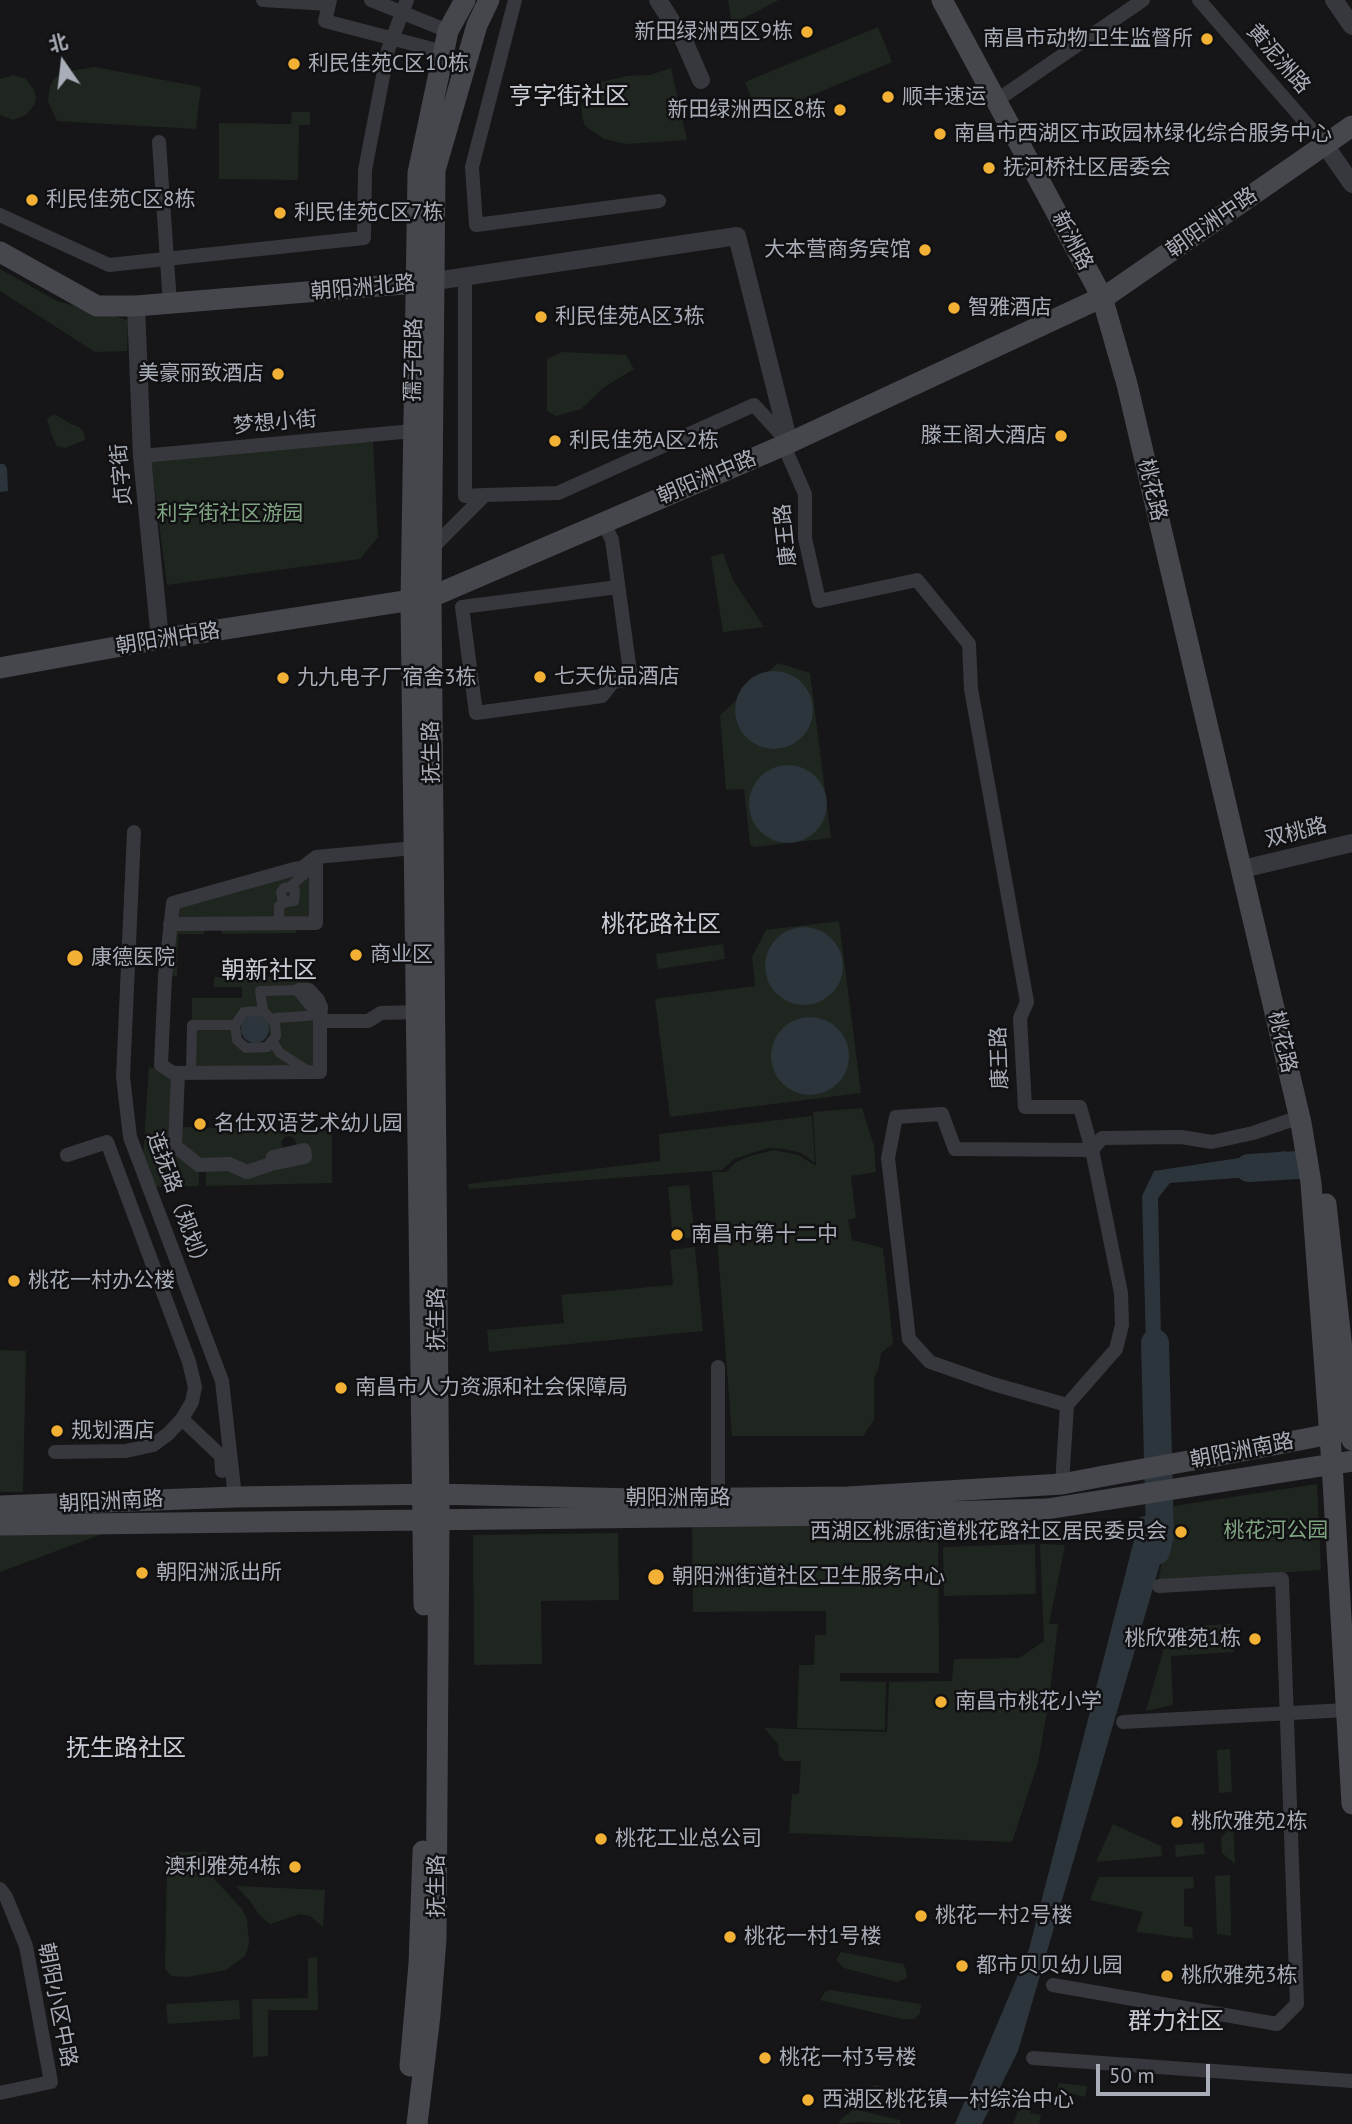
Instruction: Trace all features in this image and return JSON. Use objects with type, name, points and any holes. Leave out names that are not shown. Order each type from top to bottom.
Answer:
[{"type":"main road","name":"孺子西路","points":[[421,600],[432,548],[425,282],[418,173],[446,41],[465,0]]},
{"type":"main road","name":"孺子西路","points":[[421,600],[413,431],[435,170],[477,25],[489,0]]},
{"type":"main road","name":"新洲路","points":[[942,0],[1106,295]]},
{"type":"main road","name":"新洲路","points":[[952,0],[1106,295]]},
{"type":"main road","name":"朝阳洲中路","points":[[0,668],[160,639],[421,600],[787,445],[1106,295],[1352,127]]},
{"type":"main road","name":"朝阳洲北路","points":[[0,252],[97,306],[170,304],[425,282]]},
{"type":"main road","name":"桃花路","points":[[1106,295],[1132,362],[1251,867],[1320,1145],[1352,1434]]},
{"type":"main road","name":"桃花路","points":[[1106,295],[1300,1117],[1311,1184],[1330,1434],[1342,1463],[1347,1710],[1352,1804]]},
{"type":"main road","name":"抚生路","points":[[417,2124],[436,1939],[432,1520],[414,848],[421,600]]},
{"type":"main road","name":"抚生路","points":[[421,600],[431,1494]]},
{"type":"main road","name":"朝阳洲南路","points":[[0,1506],[230,1497],[431,1494],[634,1499],[848,1497],[1062,1484],[1330,1434],[1352,1434]]},
{"type":"main road","name":"朝阳洲南路","points":[[0,1525],[842,1515],[1047,1509],[1342,1463]]},
{"type":"main road","name":"抚生路","points":[[403,2124],[420,1950],[432,1520]]},
{"type":"street","points":[[263,0],[330,2],[325,20],[392,38],[446,41]]},
{"type":"street","points":[[371,0],[405,6],[446,41]]},
{"type":"street","points":[[515,0],[472,167],[476,225],[659,201]]},
{"type":"street","points":[[658,0],[684,41],[701,80]]},
{"type":"street","points":[[1003,96],[1143,0]]},
{"type":"street","name":"黄泥洲路","points":[[1199,0],[1325,145]]},
{"type":"street","points":[[1334,0],[1352,26]]},
{"type":"street","points":[[0,215],[109,265],[363,238],[365,170],[388,50],[405,6]]},
{"type":"street","points":[[159,142],[170,304]]},
{"type":"street","points":[[1325,145],[1352,184]]},
{"type":"street","name":"朝阳洲北路","points":[[425,282],[737,236]]},
{"type":"street","name":"康王路","points":[[737,236],[787,445],[805,494],[805,538],[819,601],[917,580],[969,644],[971,689],[1027,1002],[1020,1018],[1025,1107],[1080,1107],[1092,1150]]},
{"type":"street","points":[[465,277],[465,496],[558,493],[754,405],[787,445]]},
{"type":"street","name":"贞字街","points":[[136,306],[142,456],[160,639]]},
{"type":"street","name":"梦想小街","points":[[142,456],[413,431]]},
{"type":"street","points":[[432,548],[485,495]]},
{"type":"street","points":[[603,522],[612,540],[631,679],[613,682],[602,696],[476,713],[462,607],[618,587]]},
{"type":"street","name":"连抚路（规划）","points":[[134,832],[123,1077],[130,1137],[222,1381],[230,1497]]},
{"type":"street","name":"双桃路","points":[[1251,867],[1352,843]]},
{"type":"street","points":[[315,1072],[173,1073],[161,1065],[173,903],[332,856],[414,848]]},
{"type":"street","points":[[279,917],[279,906],[286,902],[281,892],[309,870],[305,865]]},
{"type":"street","points":[[170,924],[316,923],[305,865]]},
{"type":"street","points":[[275,1023],[263,1011],[260,991],[309,990],[318,999],[320,1018],[315,1072]]},
{"type":"street","points":[[263,1011],[244,1012],[235,1025],[237,1040],[246,1048],[267,1047],[276,1036],[276,1018],[368,1021],[381,1013],[417,1013]]},
{"type":"street","points":[[235,1025],[192,1025],[176,1146],[199,1165],[229,1164],[247,1172],[271,1164]]},
{"type":"street","points":[[272,1041],[280,1053],[315,1072]]},
{"type":"street","points":[[1067,1405],[993,1384],[930,1362],[909,1339],[888,1158],[896,1117],[942,1114],[955,1149],[1092,1150]]},
{"type":"street","points":[[1092,1150],[1102,1138],[1181,1137],[1212,1142],[1253,1133],[1300,1117]]},
{"type":"street","points":[[55,1452],[126,1451],[153,1445],[182,1419],[192,1402],[195,1387],[189,1362],[107,1142],[67,1155]]},
{"type":"street","points":[[1062,1484],[1067,1405],[1115,1349],[1122,1325],[1121,1293],[1092,1150]]},
{"type":"street","points":[[718,1367],[718,1498]]},
{"type":"street","points":[[182,1419],[221,1456],[230,1497]]},
{"type":"street","points":[[1053,1984],[1277,2024],[1297,2004],[1282,1579],[1159,1586]]},
{"type":"street","points":[[1123,1722],[1347,1710]]},
{"type":"street","name":"朝阳小区中路","points":[[0,1889],[26,1946],[51,2082],[0,2093]]},
{"type":"street","points":[[1033,2058],[1352,2081]]},
{"type":"green space","points":[[728,0],[779,0],[732,24]]},
{"type":"green space","points":[[878,27],[892,62],[759,117],[745,82]]},
{"type":"green space","points":[[95,67],[201,87],[196,129],[57,121],[48,101],[50,86],[55,78],[64,72]]},
{"type":"green space","points":[[671,68],[687,140],[626,144],[604,139],[585,126],[582,105],[586,94],[596,83],[627,76],[650,75]]},
{"type":"green space","points":[[13,75],[26,79],[36,97],[35,104],[26,115],[13,120],[0,115],[0,79]]},
{"type":"green space","points":[[292,112],[310,112],[310,125],[299,125],[298,180],[219,179],[219,123],[291,124]]},
{"type":"green space","points":[[0,269],[57,301],[128,320],[127,351],[95,352],[0,291]]},
{"type":"green space","points":[[562,352],[626,355],[634,369],[603,388],[581,409],[556,416],[547,411],[547,359]]},
{"type":"green space","points":[[56,415],[79,427],[84,432],[85,440],[65,448],[57,446],[47,420]]},
{"type":"green space","name":"利字街社区游园","points":[[373,439],[378,537],[360,559],[167,585],[151,460]]},
{"type":"green space","points":[[723,553],[733,580],[764,627],[723,632],[711,557]]},
{"type":"green space","points":[[778,663],[810,673],[831,838],[755,847],[750,845],[744,789],[726,790],[720,715]]},
{"type":"green space","points":[[309,870],[316,916],[170,919],[173,903]]},
{"type":"green space","points":[[839,921],[861,1093],[670,1117],[655,999],[755,986],[752,957],[766,930]]},
{"type":"green space","points":[[170,924],[204,924],[204,934],[178,934],[177,976],[165,976]]},
{"type":"green space","points":[[222,924],[295,924],[296,933],[222,934]]},
{"type":"green space","points":[[723,944],[725,959],[658,969],[656,954]]},
{"type":"green space","points":[[214,977],[308,977],[315,1015],[314,1072],[183,1079],[182,1127],[332,1131],[332,1183],[206,1186],[206,1165],[199,1165],[199,1186],[141,1187],[149,1067],[173,1073],[191,1073],[192,998],[242,998],[242,987],[214,987]],"holes":[[[235,1025],[270,1034],[264,1042],[267,1047],[246,1048]],[[290,1136],[295,1139],[298,1152],[285,1155],[281,1142]]]},
{"type":"green space","points":[[862,1108],[874,1146],[876,1172],[851,1176],[856,1218],[848,1220],[852,1240],[883,1248],[893,1344],[881,1353],[874,1378],[874,1420],[863,1436],[732,1436],[712,1172],[726,1172],[736,1162],[774,1150],[799,1155],[816,1166],[813,1112]]},
{"type":"green space","points":[[812,1116],[815,1163],[801,1153],[768,1148],[734,1159],[722,1170],[469,1189],[468,1184],[660,1161],[659,1134]]},
{"type":"green space","points":[[689,1185],[695,1237],[673,1240],[668,1187]]},
{"type":"green space","points":[[695,1247],[703,1331],[489,1352],[487,1330],[564,1323],[561,1295],[673,1285],[670,1250]]},
{"type":"green space","points":[[0,1350],[26,1351],[23,1492],[0,1492]]},
{"type":"green space","name":"桃花河公园","points":[[1317,1484],[1321,1570],[1158,1581],[1174,1506]]},
{"type":"green space","points":[[938,1525],[939,1673],[840,1673],[840,1681],[886,1682],[885,1730],[797,1728],[799,1665],[814,1665],[815,1635],[826,1635],[826,1611],[693,1612],[692,1526]]},
{"type":"green space","points":[[618,1533],[619,1600],[541,1601],[542,1664],[474,1665],[473,1535]]},
{"type":"green space","points":[[0,1534],[102,1534],[0,1572]]},
{"type":"green space","points":[[1035,1544],[1036,1594],[944,1596],[943,1547]]},
{"type":"green space","points":[[1040,1544],[1065,1545],[1049,1624],[1058,1624],[1038,1763],[1012,1842],[789,1833],[792,1794],[799,1794],[801,1761],[784,1761],[779,1755],[778,1744],[764,1728],[887,1732],[889,1682],[952,1681],[954,1659],[1019,1658],[1044,1641]]},
{"type":"green space","points":[[1233,1624],[1234,1652],[1171,1656],[1173,1705],[1146,1711],[1170,1627]]},
{"type":"green space","points":[[1230,1749],[1232,1792],[1219,1793],[1217,1750]]},
{"type":"green space","points":[[1113,1824],[1161,1846],[1162,1856],[1096,1862]]},
{"type":"green space","points":[[1233,1825],[1235,1864],[1222,1853],[1221,1838]]},
{"type":"green space","points":[[1204,1843],[1205,1854],[1176,1857],[1175,1845]]},
{"type":"green space","points":[[176,1852],[207,1852],[207,1871],[242,1909],[247,1919],[249,1944],[245,1956],[226,1970],[187,1977],[171,1976],[165,1969],[167,1860]]},
{"type":"green space","points":[[1230,1875],[1231,1936],[1217,1934],[1215,1876]]},
{"type":"green space","points":[[1099,1877],[1193,1877],[1194,1888],[1184,1889],[1184,1926],[1192,1927],[1193,1939],[1136,1932],[1143,1912],[1090,1900]]},
{"type":"green space","points":[[236,1886],[325,1890],[323,1927],[310,1916],[300,1914],[270,1924],[260,1916]]},
{"type":"green space","points":[[841,1952],[903,1964],[907,1978],[897,1982],[844,1968],[836,1960]]},
{"type":"green space","points":[[317,1957],[318,2010],[268,2010],[268,2056],[253,2057],[252,1999],[308,1998],[308,1958]]},
{"type":"green space","points":[[830,1990],[921,2004],[920,2014],[914,2019],[902,2019],[820,2000],[825,1992]]},
{"type":"green space","points":[[239,2000],[240,2019],[168,2024],[166,2004]]},
{"type":"green space","points":[[1059,2083],[1087,2086],[1085,2097],[1057,2090]]},
{"type":"green space","points":[[874,2085],[900,2090],[901,2099],[872,2093]]},
{"type":"green space","points":[[1021,2104],[1032,2106],[1030,2113],[1041,2115],[1039,2124],[1013,2124]]},
{"type":"green space","points":[[854,2109],[900,2120],[901,2124],[839,2124],[840,2120]]},
{"type":"shaded area","points":[[0,464],[7,468],[8,491],[0,492]]},
{"type":"shaded area","points":[[774,671],[789,674],[802,682],[810,695],[813,710],[810,725],[802,738],[789,746],[774,749],[759,746],[746,738],[738,725],[735,710],[738,695],[746,682],[759,674]]},
{"type":"shaded area","points":[[788,765],[803,768],[816,776],[824,789],[827,804],[824,819],[816,832],[803,840],[788,843],[773,840],[760,832],[752,819],[749,804],[752,789],[760,776],[773,768]]},
{"type":"shaded area","points":[[804,927],[819,930],[832,938],[840,951],[843,966],[840,981],[832,994],[819,1002],[804,1005],[789,1002],[776,994],[768,981],[765,966],[768,951],[776,938],[789,930]]},
{"type":"shaded area","points":[[255,1015],[265,1019],[269,1029],[265,1039],[255,1043],[245,1039],[241,1029],[245,1019]]},
{"type":"shaded area","points":[[810,1017],[825,1020],[838,1028],[846,1041],[849,1056],[846,1071],[838,1084],[825,1092],[810,1095],[795,1092],[782,1084],[774,1071],[771,1056],[774,1041],[782,1028],[795,1020]]},
{"type":"shaded area","points":[[1285,1151],[1289,1174],[1170,1183],[1158,1198],[1162,1382],[1147,1384],[1142,1196],[1154,1171]]},
{"type":"shaded area","points":[[1167,1511],[1169,1533],[1018,2051],[982,2124],[955,2124],[1029,1949],[1140,1517]]},
{"type":"waterway","points":[[1249,1168],[1298,1165]]},
{"type":"waterway","points":[[1155,1343],[1160,1535],[1156,1551]]},
{"type":"place","name":"新田绿洲西区9栋","points":[[807,32]]},
{"type":"place","name":"南昌市动物卫生监督所","points":[[1207,39]]},
{"type":"place","name":"利民佳苑C区10栋","points":[[294,64]]},
{"type":"place","name":"顺丰速运","points":[[888,97]]},
{"type":"place","name":"新田绿洲西区8栋","points":[[840,110]]},
{"type":"place","name":"南昌市西湖区市政园林绿化综合服务中心","points":[[940,134]]},
{"type":"place","name":"抚河桥社区居委会","points":[[989,168]]},
{"type":"place","name":"利民佳苑C区8栋","points":[[32,200]]},
{"type":"place","name":"利民佳苑C区7栋","points":[[280,213]]},
{"type":"place","name":"大本营商务宾馆","points":[[925,250]]},
{"type":"place","name":"智雅酒店","points":[[954,308]]},
{"type":"place","name":"利民佳苑A区3栋","points":[[541,317]]},
{"type":"place","name":"美豪丽致酒店","points":[[278,374]]},
{"type":"place","name":"滕王阁大酒店","points":[[1061,436]]},
{"type":"place","name":"利民佳苑A区2栋","points":[[555,441]]},
{"type":"place","name":"七天优品酒店","points":[[540,677]]},
{"type":"place","name":"九九电子厂宿舍3栋","points":[[283,678]]},
{"type":"place","name":"商业区","points":[[356,955]]},
{"type":"place","name":"康德医院","points":[[75,958]]},
{"type":"place","name":"名仕双语艺术幼儿园","points":[[200,1124]]},
{"type":"place","name":"南昌市第十二中","points":[[677,1235]]},
{"type":"place","name":"桃花一村办公楼","points":[[14,1281]]},
{"type":"place","name":"南昌市人力资源和社会保障局","points":[[341,1388]]},
{"type":"place","name":"规划酒店","points":[[57,1431]]},
{"type":"place","name":"西湖区桃源街道桃花路社区居民委员会","points":[[1181,1532]]},
{"type":"place","name":"朝阳洲派出所","points":[[142,1573]]},
{"type":"place","name":"朝阳洲街道社区卫生服务中心","points":[[656,1577]]},
{"type":"place","name":"桃欣雅苑1栋","points":[[1255,1639]]},
{"type":"place","name":"南昌市桃花小学","points":[[941,1702]]},
{"type":"place","name":"桃欣雅苑2栋","points":[[1177,1822]]},
{"type":"place","name":"桃花工业总公司","points":[[601,1839]]},
{"type":"place","name":"澳利雅苑4栋","points":[[295,1867]]},
{"type":"place","name":"桃花一村2号楼","points":[[921,1916]]},
{"type":"place","name":"桃花一村1号楼","points":[[730,1937]]},
{"type":"place","name":"都市贝贝幼儿园","points":[[962,1966]]},
{"type":"place","name":"桃欣雅苑3栋","points":[[1167,1976]]},
{"type":"place","name":"桃花一村3号楼","points":[[765,2058]]},
{"type":"place","name":"西湖区桃花镇一村综治中心","points":[[808,2100]]},
{"type":"district","name":"亨字街社区","points":[[569,97]]},
{"type":"district","name":"桃花路社区","points":[[661,925]]},
{"type":"district","name":"朝新社区","points":[[269,971]]},
{"type":"district","name":"抚生路社区","points":[[126,1749]]},
{"type":"district","name":"群力社区","points":[[1176,2022]]}]
